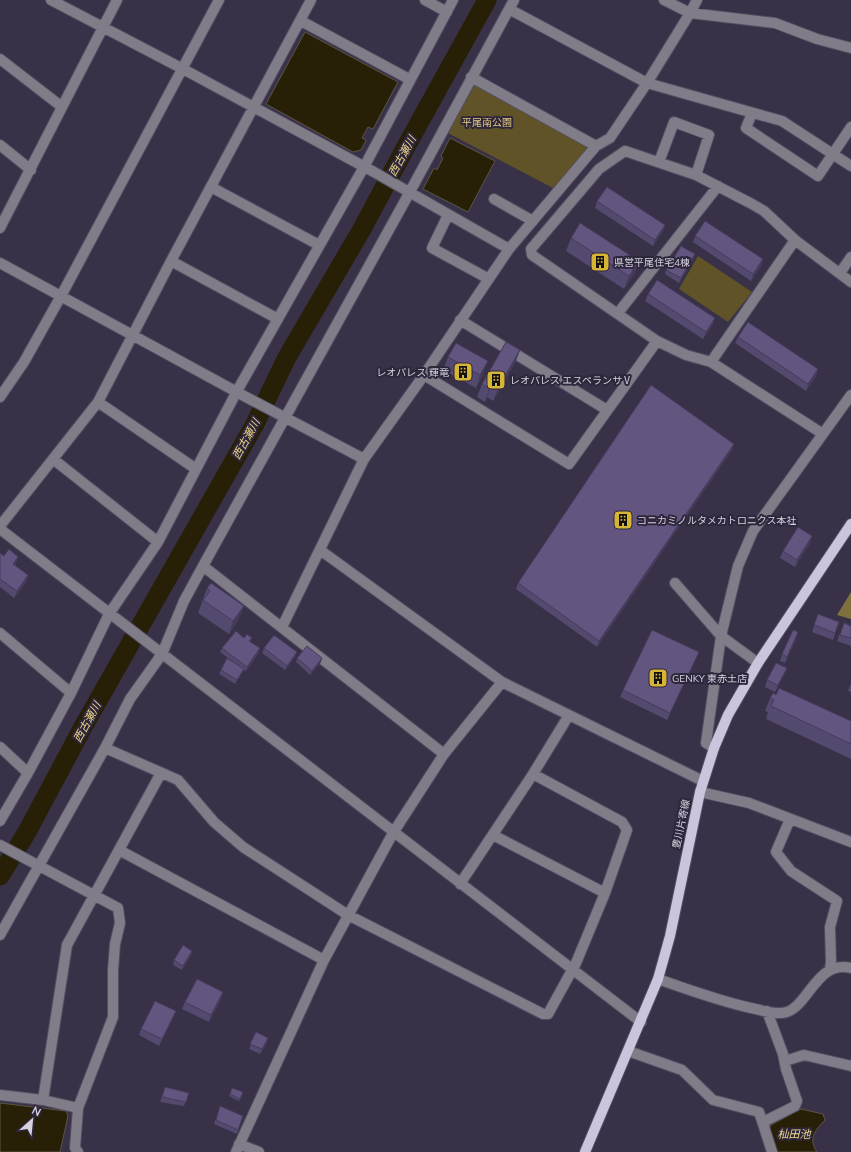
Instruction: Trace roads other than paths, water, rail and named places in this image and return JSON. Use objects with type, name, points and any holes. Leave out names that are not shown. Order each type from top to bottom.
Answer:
[{"type":"main road","name":"豊川片寄線","points":[[586,1152],[658,979],[670,936],[700,792],[714,748],[728,715],[758,663],[851,524]]},
{"type":"street","points":[[51,0],[183,68],[374,172],[401,187],[409,194],[509,249]]},
{"type":"street","points":[[0,228],[117,0]]},
{"type":"street","points":[[0,397],[24,362],[61,296],[219,0]]},
{"type":"street","points":[[312,0],[171,261],[98,402],[0,527],[109,614],[641,1022]]},
{"type":"street","points":[[424,0],[447,12]]},
{"type":"street","points":[[0,821],[28,773],[71,692],[109,614],[158,542],[237,391],[364,167],[409,79],[453,0]]},
{"type":"street","points":[[664,0],[690,13],[775,24],[817,39],[851,48]]},
{"type":"street","points":[[282,627],[364,459],[424,375],[509,249],[596,146],[610,138],[647,83],[697,0]]},
{"type":"street","points":[[0,935],[105,748],[130,699],[162,654],[184,601],[409,194],[511,4],[647,83],[782,121],[851,166]]},
{"type":"street","points":[[301,20],[409,79]]},
{"type":"street","points":[[0,59],[62,107]]},
{"type":"street","points":[[471,77],[596,146]]},
{"type":"street","points":[[752,113],[746,128],[818,176],[832,153],[851,127]]},
{"type":"street","points":[[659,162],[674,122],[709,135],[696,175]]},
{"type":"street","points":[[0,145],[31,170]]},
{"type":"street","points":[[823,434],[711,362],[686,355],[657,341],[532,255],[531,249],[599,169],[626,151],[696,175],[764,211],[794,240],[851,282]]},
{"type":"street","points":[[618,313],[718,186]]},
{"type":"street","points":[[211,187],[319,245]]},
{"type":"street","points":[[494,199],[533,221]]},
{"type":"street","points":[[448,215],[432,248],[489,279]]},
{"type":"street","points":[[711,362],[794,240]]},
{"type":"street","points":[[840,273],[851,257]]},
{"type":"street","points":[[171,261],[278,318]]},
{"type":"street","points":[[0,263],[237,391],[246,398],[286,417],[364,459]]},
{"type":"street","points":[[460,320],[607,410]]},
{"type":"street","points":[[424,375],[569,464],[657,341]]},
{"type":"street","points":[[714,748],[706,743],[721,636],[738,566],[753,531],[851,395]]},
{"type":"street","points":[[98,402],[196,469]]},
{"type":"street","points":[[53,459],[158,542]]},
{"type":"street","points":[[320,550],[502,682],[703,781]]},
{"type":"street","points":[[203,566],[444,754]]},
{"type":"street","points":[[675,583],[721,636],[758,663]]},
{"type":"street","points":[[0,633],[71,692]]},
{"type":"street","points":[[259,1152],[238,1148],[324,960],[393,833],[444,754],[502,682]]},
{"type":"street","points":[[460,884],[533,774],[569,715]]},
{"type":"street","points":[[0,747],[28,773]]},
{"type":"street","points":[[105,748],[161,774],[178,780],[214,822],[243,847],[348,915],[543,1014],[548,1014],[571,969],[576,963],[605,893],[627,830],[622,822],[533,774]]},
{"type":"street","points":[[43,1100],[67,945],[161,774]]},
{"type":"street","points":[[700,792],[749,803],[851,842]]},
{"type":"street","points":[[790,819],[776,852],[791,871],[837,902],[830,927],[832,962],[830,969]]},
{"type":"street","points":[[493,835],[605,893]]},
{"type":"street","points":[[0,845],[118,908],[120,923],[115,944],[113,970],[113,1017],[78,1108],[75,1148],[78,1152]]},
{"type":"street","points":[[119,850],[324,960]]},
{"type":"street","points":[[658,979],[721,1001],[782,1013],[792,1009],[830,969],[841,965],[851,968]]},
{"type":"street","points":[[764,1127],[765,1121],[795,1106],[797,1101],[783,1054],[767,1011]]},
{"type":"street","points":[[628,1051],[682,1070],[713,1100],[759,1112],[772,1152]]},
{"type":"street","points":[[785,1061],[804,1055],[851,1066]]},
{"type":"street","points":[[0,1095],[43,1100],[78,1108]]},
{"type":"water","points":[[305,32],[398,82],[373,129],[368,127],[362,138],[366,140],[361,150],[353,152],[266,104]]},
{"type":"water","points":[[450,138],[495,161],[468,212],[423,189],[434,168],[437,170],[443,158],[441,156]]},
{"type":"water","points":[[0,1103],[66,1111],[68,1116],[60,1152],[0,1152]]},
{"type":"water","name":"杣田池","points":[[801,1109],[823,1114],[825,1120],[818,1127],[813,1139],[814,1147],[817,1152],[773,1152],[768,1131],[771,1125]]},
{"type":"waterway","name":"西古瀬川","points":[[0,876],[27,832],[83,727],[255,424],[286,359],[362,229],[487,0]]},
{"type":"place","name":"県営平尾住宅4棟","points":[[600,262]]},
{"type":"place","name":"レオパレス 輝竜","points":[[463,372]]},
{"type":"place","name":"レオパレス エスペランサⅤ","points":[[496,380]]},
{"type":"place","name":"コニカミノルタメカトロニクス本社","points":[[623,520]]},
{"type":"place","name":"GENKY 東赤土店","points":[[658,678]]},
{"type":"park label","name":"平尾南公園","points":[[487,122]]}]
